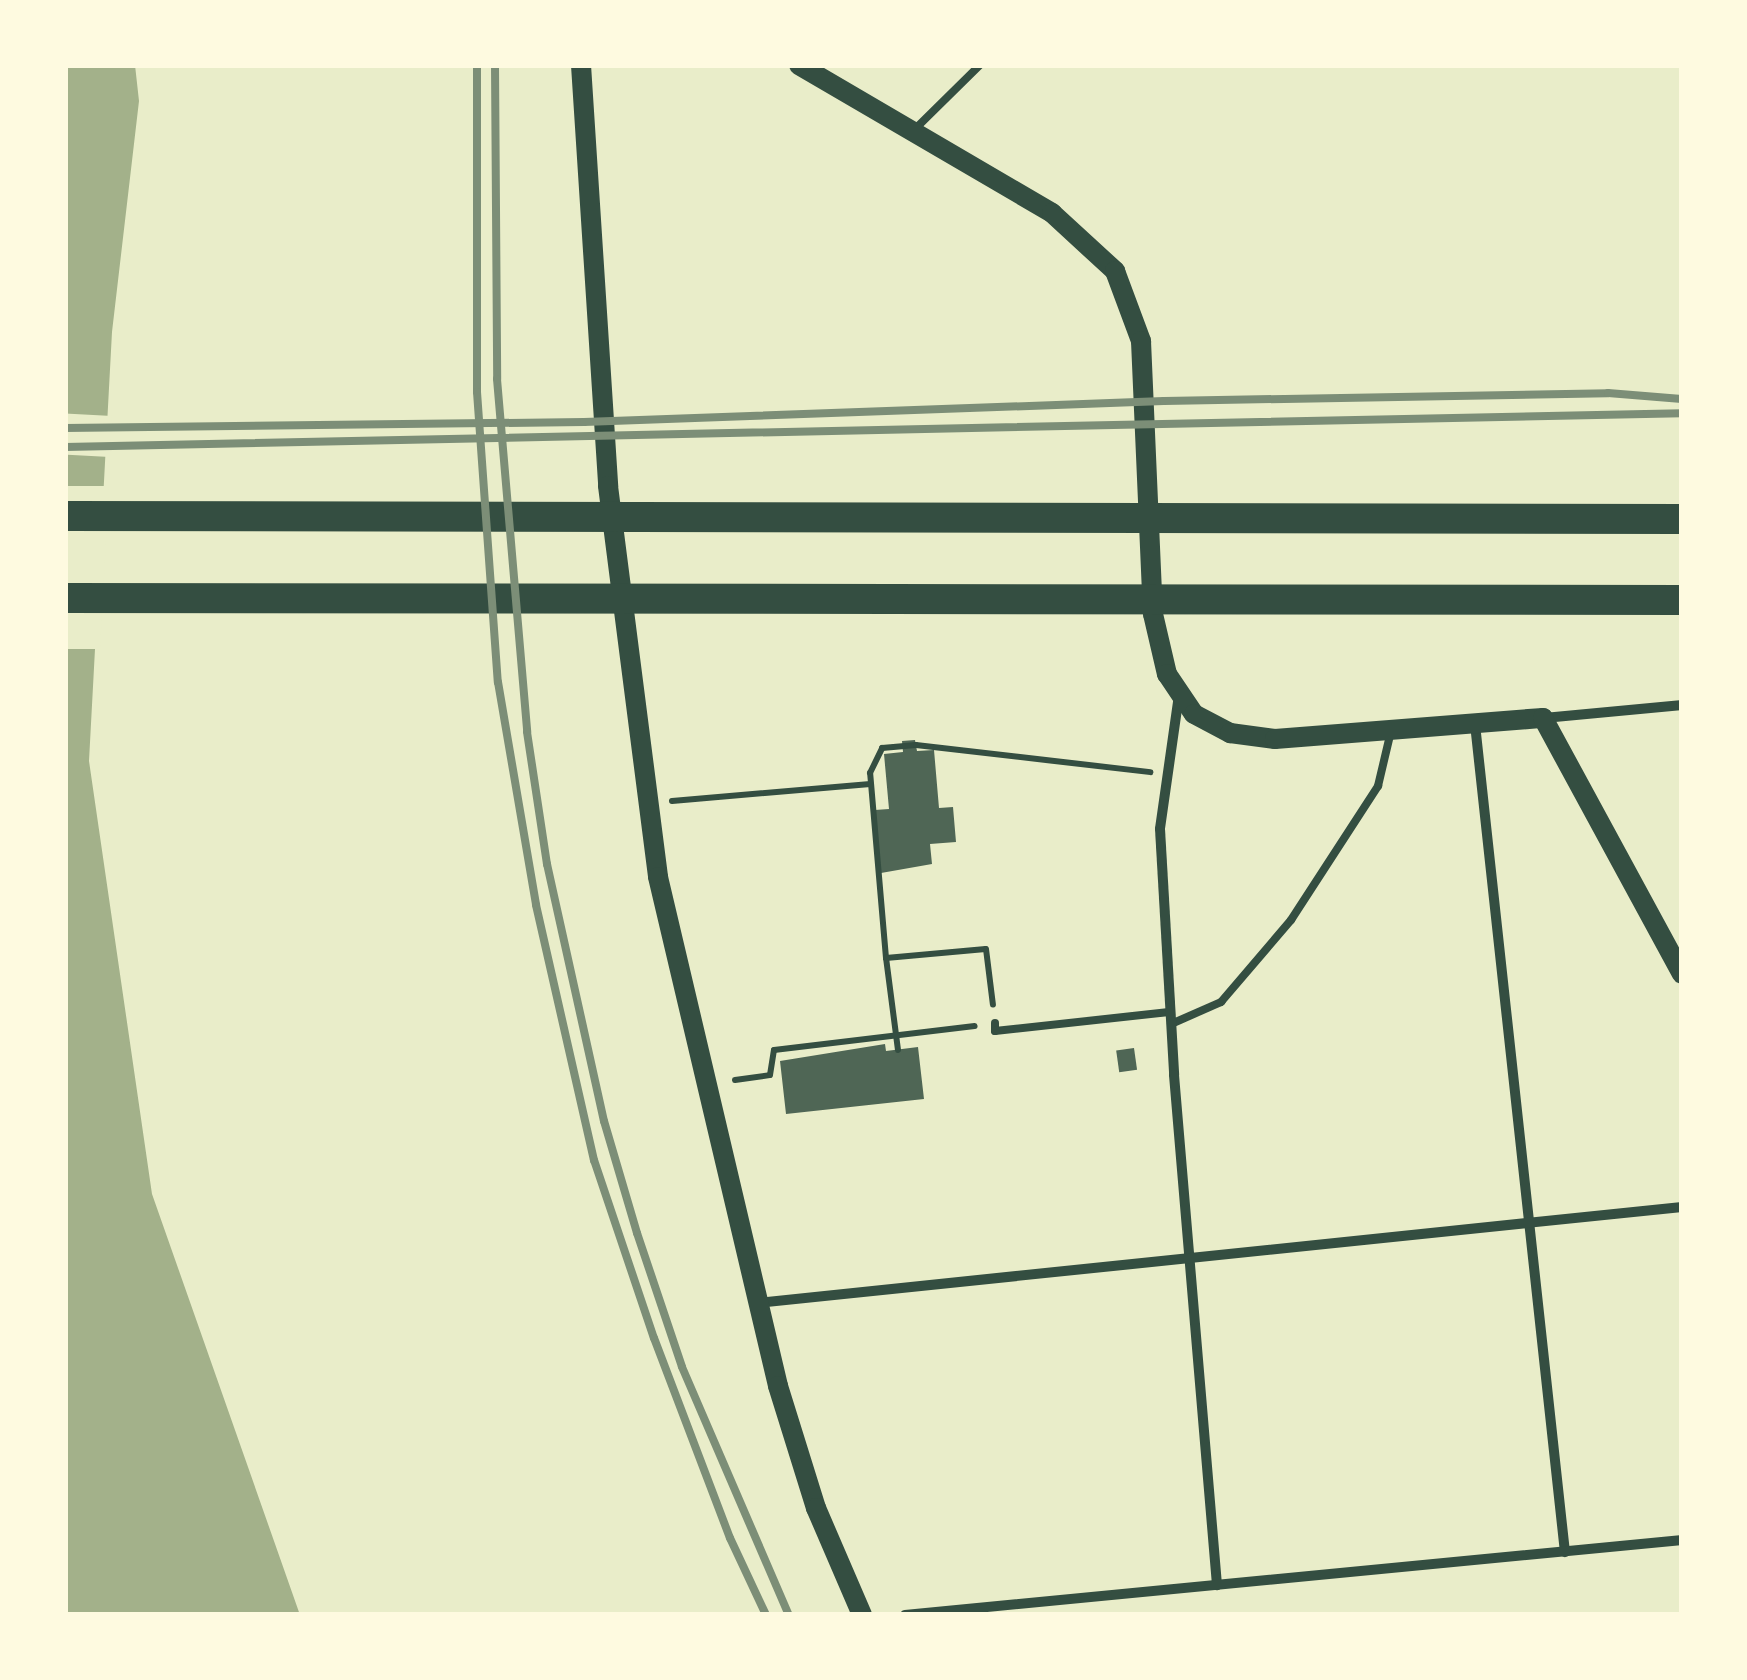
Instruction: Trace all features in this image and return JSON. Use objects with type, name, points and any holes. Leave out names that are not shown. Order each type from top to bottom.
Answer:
[{"type":"highway","points":[[65,516],[1251,515],[1682,519]]},
{"type":"highway","points":[[65,598],[1251,596],[1682,600]]},
{"type":"main road","points":[[581,65],[608,486],[646,803],[686,1008],[756,1303],[816,1508],[862,1615]]},
{"type":"main road","points":[[799,65],[1077,231],[1127,292],[1140,341],[1154,614],[1179,695],[1212,725],[1253,738],[1391,732],[1543,718],[1682,974]]},
{"type":"street","points":[[1179,695],[1160,829],[1170,1018],[1217,1585]]},
{"type":"street","points":[[1543,718],[1682,706]]},
{"type":"street","points":[[1475,724],[1565,1552]]},
{"type":"street","points":[[756,1303],[1682,1207]]},
{"type":"street","points":[[905,1615],[1682,1540]]},
{"type":"lane","points":[[914,131],[980,65]]},
{"type":"lane","points":[[995,1023],[995,1031],[1170,1018],[1221,1002],[1291,920],[1378,786],[1391,732]]},
{"type":"path","points":[[898,1050],[870,784],[882,748],[916,744],[1118,772],[1167,772]]},
{"type":"path","points":[[646,803],[870,784]]},
{"type":"path","points":[[735,1080],[770,1075],[774,1050],[995,1023],[986,949],[886,958]]},
{"type":"shaded area","points":[[65,65],[135,65],[139,101],[112,332],[89,761],[152,1194],[300,1615],[65,1615]]},
{"type":"pier","points":[[65,414],[112,416],[110,457],[65,455]]},
{"type":"pier","points":[[65,486],[109,486],[100,649],[65,649]]},
{"type":"building","points":[[915,740],[917,751],[934,750],[939,808],[953,807],[956,842],[930,844],[932,864],[881,873],[875,810],[889,809],[884,754],[903,752],[902,741]]},
{"type":"building","points":[[885,1044],[886,1051],[918,1047],[924,1099],[786,1114],[780,1061]]},
{"type":"building","points":[[1134,1048],[1137,1070],[1119,1072],[1116,1051]]},
{"type":"railway","points":[[477,65],[477,392],[498,682],[536,905],[594,1160],[654,1338],[730,1538],[766,1615]]},
{"type":"railway","points":[[495,65],[497,379],[527,732],[547,864],[604,1121],[637,1233],[682,1367],[789,1615]]},
{"type":"railway","points":[[65,428],[584,422],[1164,401],[1608,393],[1682,399]]},
{"type":"railway","points":[[65,447],[1682,413]]}]
